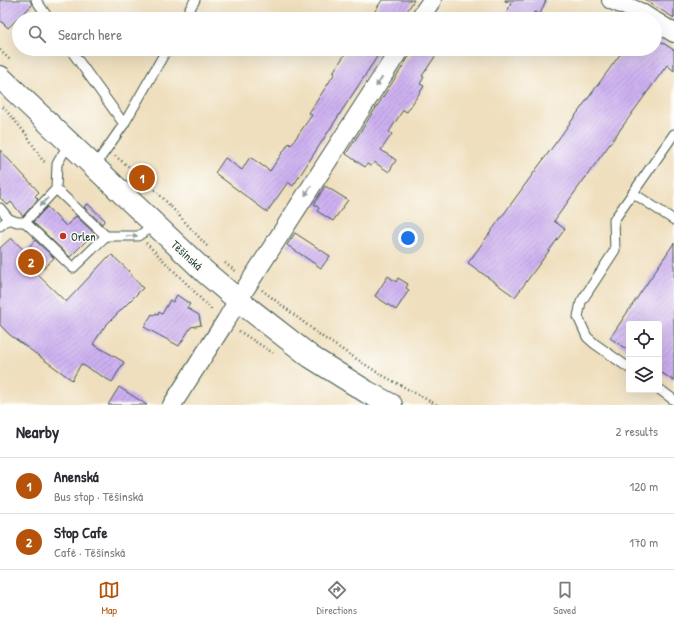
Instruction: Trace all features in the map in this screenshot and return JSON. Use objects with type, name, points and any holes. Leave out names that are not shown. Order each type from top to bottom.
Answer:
[{"type":"street","points":[[424,12],[432,0]]},
{"type":"street","points":[[611,0],[640,12]]},
{"type":"street","points":[[662,26],[674,33]]},
{"type":"street","points":[[172,405],[395,56]]},
{"type":"street","name":"Těšínská","points":[[4,73],[69,143],[100,159],[155,225],[205,272],[311,357],[367,392],[391,405]]},
{"type":"lane","points":[[36,0],[44,12]]},
{"type":"lane","points":[[188,12],[196,0]]},
{"type":"lane","points":[[75,56],[124,124]]},
{"type":"lane","points":[[100,159],[124,124],[163,56]]},
{"type":"lane","points":[[626,366],[587,337],[578,317],[581,302],[615,250],[614,220],[674,134]]},
{"type":"lane","points":[[25,222],[56,189],[57,164],[69,143]]},
{"type":"lane","points":[[56,189],[106,236],[138,236],[155,225]]},
{"type":"lane","points":[[633,193],[674,220]]},
{"type":"lane","points":[[0,208],[9,219],[17,222],[25,222],[73,268],[106,236]]},
{"type":"lane","points":[[0,226],[9,219]]},
{"type":"lane","points":[[662,391],[674,400]]},
{"type":"path","points":[[0,50],[4,73]]},
{"type":"path","points":[[100,159],[136,172],[162,197],[209,249]]},
{"type":"path","points":[[222,260],[324,338],[380,374],[436,405]]},
{"type":"building","points":[[0,0],[30,0],[32,5],[25,12],[12,12],[12,24],[8,28],[0,20]]},
{"type":"building","points":[[382,0],[414,0],[406,12],[374,12]]},
{"type":"building","points":[[546,0],[541,12],[507,12],[511,3],[505,1]]},
{"type":"building","points":[[645,0],[674,0],[674,18]]},
{"type":"building","points":[[662,42],[674,50],[674,71],[667,65],[554,221],[565,229],[515,297],[468,263],[619,56],[662,56]]},
{"type":"building","points":[[344,56],[377,56],[293,186],[288,182],[267,212],[215,173],[225,158],[242,170],[250,157],[270,171],[289,143],[291,145],[312,115],[309,113],[335,73],[333,72]]},
{"type":"building","points":[[409,56],[435,56],[422,76],[424,77],[420,84],[424,86],[407,112],[403,110],[389,132],[392,134],[381,150],[396,160],[389,172],[374,162],[371,166],[367,164],[365,167],[346,154]]},
{"type":"building","points":[[0,150],[39,192],[35,196],[38,199],[23,216],[11,202],[8,205],[0,198]]},
{"type":"building","points":[[325,186],[348,200],[333,221],[317,211],[319,208],[314,204]]},
{"type":"building","points":[[88,204],[105,220],[102,224],[84,207]]},
{"type":"building","points":[[47,207],[66,226],[76,216],[94,233],[70,257],[33,222]]},
{"type":"building","points":[[295,233],[330,256],[321,268],[287,245]]},
{"type":"building","points":[[11,238],[25,251],[35,240],[54,258],[37,274],[66,302],[107,258],[108,259],[112,255],[131,273],[130,274],[143,288],[105,326],[93,344],[124,362],[112,382],[81,364],[72,380],[10,335],[0,325],[0,248]]},
{"type":"building","points":[[674,243],[674,381],[662,373],[662,321],[626,321],[626,349],[610,338]]},
{"type":"building","points":[[388,276],[396,282],[398,278],[408,284],[406,288],[409,290],[396,310],[375,296]]},
{"type":"building","points":[[177,295],[190,304],[187,308],[199,315],[201,325],[191,327],[179,346],[144,327],[152,314],[158,314],[159,312],[162,314],[170,300],[173,302]]},
{"type":"building","points":[[119,387],[147,405],[108,405]]},
{"type":"place","name":"Anenská","points":[[142,178]]},
{"type":"place","name":"Orlen","points":[[63,236]]},
{"type":"place","name":"Stop Cafe","points":[[31,262]]}]
